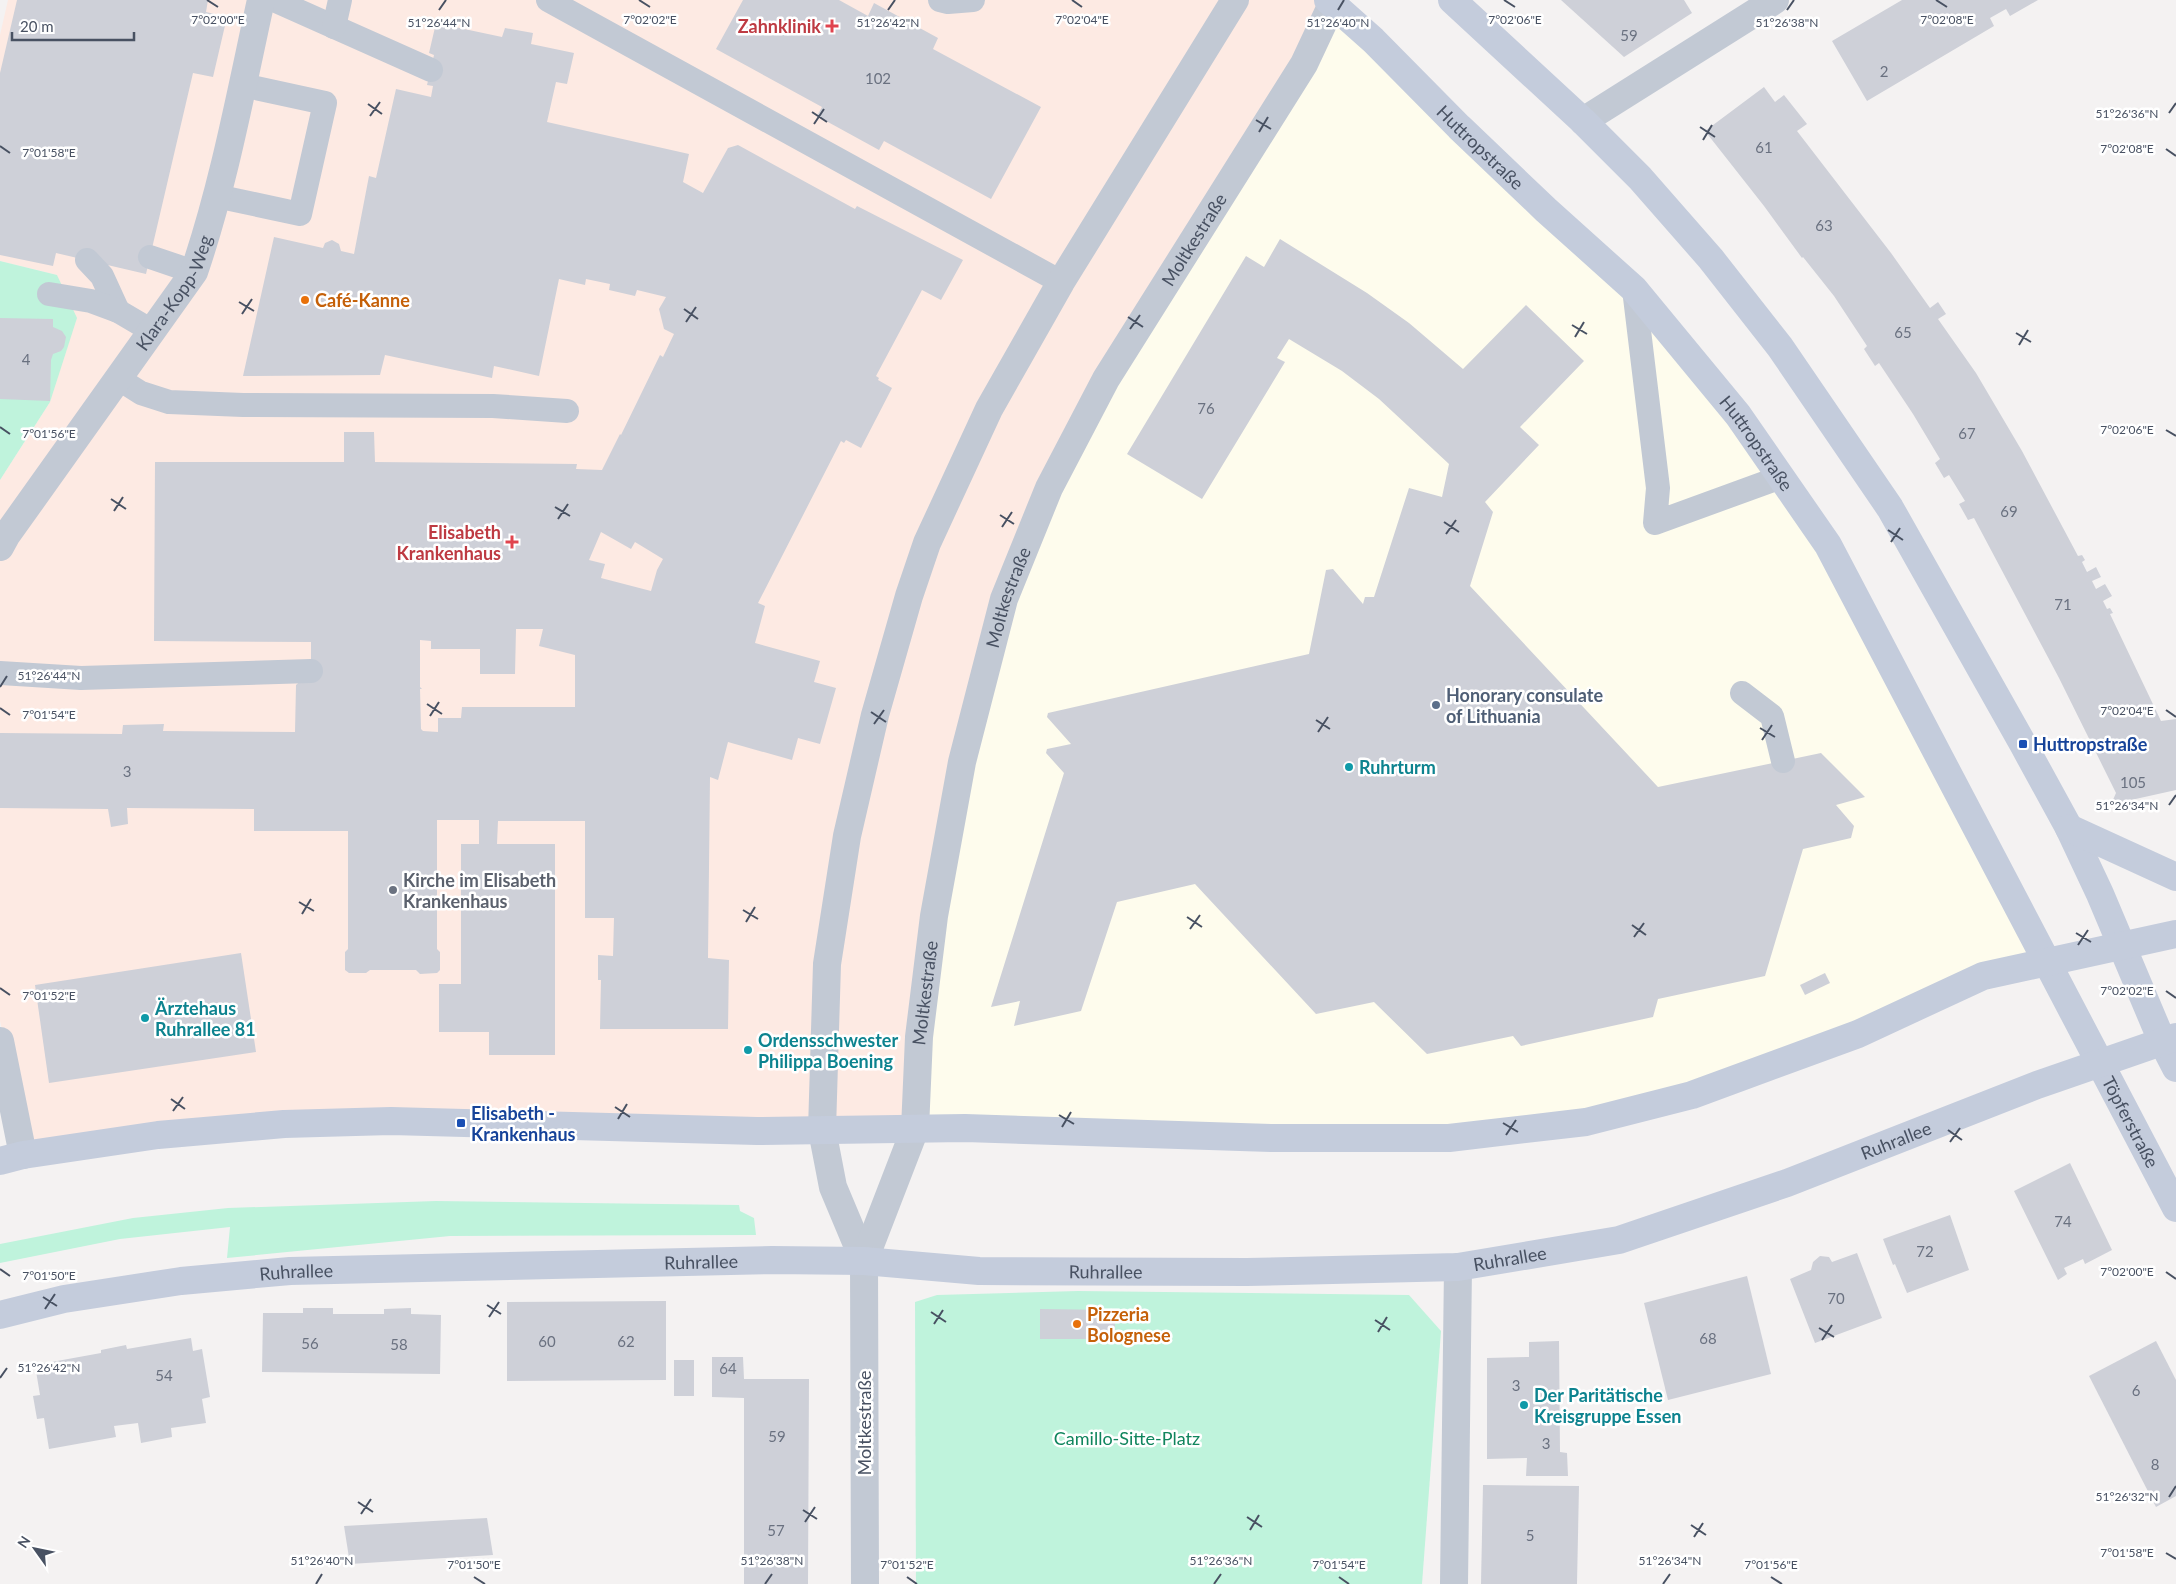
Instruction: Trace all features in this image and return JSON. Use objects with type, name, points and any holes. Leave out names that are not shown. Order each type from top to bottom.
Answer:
[{"type":"main road","points":[[1452,0],[1583,121],[1640,178],[1711,259],[1780,347],[1890,508],[2069,828],[2122,946],[2169,1039],[2176,1068]]},
{"type":"main road","name":"Huttropstraße","points":[[1331,1],[1537,202],[1634,289],[1738,415],[1828,545],[2099,1062]]},
{"type":"main road","points":[[2069,828],[2176,877]]},
{"type":"main road","points":[[12,1158],[158,1135],[294,1124],[391,1121],[757,1131],[965,1128],[1271,1138],[1449,1138],[1586,1122],[1692,1094],[1858,1034],[1983,976],[2176,934]]},
{"type":"main road","name":"Ruhrallee","points":[[0,1315],[64,1300],[181,1281],[290,1271],[772,1260],[864,1261],[979,1271],[1247,1272],[1458,1267],[1619,1240],[1787,1183],[2099,1062],[2169,1039]]},
{"type":"main road","name":"Töpferstraße","points":[[2099,1062],[2176,1208]]},
{"type":"street","name":"Klara-Kopp-Weg","points":[[0,547],[194,272],[208,232],[261,0]]},
{"type":"street","name":"Moltkestraße","points":[[864,1261],[833,1187],[822,1130],[827,964],[847,836],[875,715],[909,596],[927,544],[989,409],[1061,282],[1235,0]]},
{"type":"street","points":[[1583,121],[1775,0]]},
{"type":"street","name":"Moltkestraße","points":[[865,1584],[864,1261],[915,1129],[919,1037],[934,916],[962,762],[1004,599],[1049,488],[1106,379],[1304,64],[1331,1]]},
{"type":"street","points":[[0,1041],[12,1158]]},
{"type":"street","points":[[1454,1584],[1458,1267]]},
{"type":"lane","points":[[274,0],[431,70]]},
{"type":"lane","points":[[334,27],[340,0]]},
{"type":"lane","points":[[548,0],[1061,282]]},
{"type":"lane","points":[[940,0],[948,2],[973,0]]},
{"type":"lane","points":[[216,196],[300,214],[325,103],[242,85]]},
{"type":"lane","points":[[150,257],[194,272]]},
{"type":"lane","points":[[87,260],[102,276],[118,311]]},
{"type":"lane","points":[[1634,289],[1658,488],[1655,523],[1781,477]]},
{"type":"lane","points":[[49,294],[92,301],[118,311],[152,331]]},
{"type":"lane","points":[[119,379],[141,393],[169,402],[243,405],[493,406],[567,411]]},
{"type":"lane","points":[[0,673],[81,678],[311,671]]},
{"type":"lane","points":[[1742,693],[1772,716],[1783,761]]},
{"type":"shaded area","name":"Elisabeth Krankenhaus","points":[[8,0],[1326,0],[1127,339],[990,639],[912,1127],[509,1121],[28,1149],[0,1021],[0,480],[50,402],[57,275],[0,261],[0,35]]},
{"type":"shaded area","points":[[1333,8],[1634,293],[1827,548],[2041,960],[1693,1091],[1448,1137],[918,1127],[963,763],[1052,487]]},
{"type":"green space","points":[[0,261],[57,275],[77,318],[50,402],[0,480]]},
{"type":"green space","points":[[436,1201],[739,1205],[740,1211],[754,1218],[756,1235],[450,1236],[227,1258],[230,1227],[120,1239],[0,1263],[0,1244],[133,1218],[228,1208]]},
{"type":"green space","name":"Camillo-Sitte-Platz","points":[[1078,1291],[1409,1295],[1441,1331],[1422,1584],[916,1584],[915,1302],[937,1295]]},
{"type":"building","points":[[17,0],[208,0],[206,12],[227,17],[213,77],[193,73],[146,274],[56,253],[53,266],[0,255],[0,73]]},
{"type":"building","points":[[743,0],[839,0],[868,16],[874,3],[938,38],[933,49],[1041,107],[991,199],[884,141],[879,150],[817,116],[822,107],[716,49]]},
{"type":"building","points":[[1561,0],[1684,0],[1692,13],[1624,57]]},
{"type":"building","points":[[1902,0],[2038,0],[2010,16],[2006,9],[1990,18],[1994,26],[1867,101],[1832,41]]},
{"type":"building","points":[[436,23],[502,37],[505,28],[533,33],[531,44],[574,53],[567,84],[556,82],[547,122],[689,154],[683,182],[703,193],[728,148],[738,145],[855,209],[857,206],[963,260],[941,300],[922,290],[876,376],[879,378],[878,380],[892,388],[861,448],[846,440],[844,443],[841,441],[758,603],[765,606],[755,643],[820,661],[814,682],[836,688],[820,744],[798,738],[792,760],[728,742],[718,780],[710,777],[708,958],[729,960],[728,1029],[600,1029],[601,980],[598,980],[598,955],[613,956],[614,918],[585,918],[585,821],[498,821],[497,844],[555,844],[555,1055],[489,1055],[489,1032],[439,1032],[439,984],[461,984],[461,844],[479,844],[479,820],[437,820],[437,949],[440,952],[440,970],[437,973],[420,974],[416,970],[370,970],[366,973],[349,973],[345,970],[345,952],[348,949],[348,831],[254,831],[254,809],[127,808],[128,824],[111,827],[108,809],[0,808],[0,733],[122,734],[123,725],[164,724],[163,731],[295,732],[296,685],[311,671],[311,642],[154,641],[155,462],[344,462],[344,432],[374,432],[375,462],[577,464],[576,469],[602,470],[660,355],[663,357],[674,334],[664,329],[659,309],[666,297],[637,290],[635,296],[609,290],[610,284],[586,279],[585,285],[559,279],[539,376],[494,366],[492,378],[385,355],[380,375],[243,376],[274,237],[323,248],[325,243],[332,240],[339,244],[341,251],[354,254],[369,176],[376,178],[396,89],[431,97],[433,86],[427,85],[434,55],[429,53]],"holes":[[[601,532],[631,549],[635,542],[663,559],[657,570],[651,591],[601,578],[605,564],[589,560]],[[516,629],[543,629],[539,646],[575,655],[575,707],[462,707],[461,718],[438,718],[438,732],[423,731],[421,729],[420,640],[431,641],[431,649],[480,649],[480,674],[515,674]]]},
{"type":"building","points":[[1764,87],[1775,102],[1784,95],[1807,124],[1797,131],[1891,253],[1930,308],[1938,302],[1946,314],[1938,319],[1976,373],[2022,451],[2078,556],[2082,555],[2085,560],[2082,562],[2087,572],[2096,567],[2101,577],[2092,581],[2096,589],[2105,584],[2112,596],[2103,601],[2107,609],[2110,608],[2113,613],[2110,614],[2161,721],[2176,719],[2176,790],[2131,800],[2127,810],[2112,802],[2116,793],[2059,678],[1974,518],[1968,520],[1959,504],[1965,501],[1949,475],[1944,478],[1935,463],[1940,459],[1913,414],[1879,363],[1875,366],[1864,349],[1867,346],[1834,296],[1802,258],[1705,131]]},
{"type":"building","name":"Ruhrturm","points":[[1280,239],[1367,293],[1409,323],[1463,369],[1526,305],[1584,361],[1520,427],[1539,445],[1485,502],[1493,512],[1470,586],[1658,787],[1821,753],[1865,797],[1836,805],[1854,826],[1851,838],[1803,849],[1765,976],[1658,999],[1653,1017],[1521,1046],[1513,1036],[1427,1054],[1374,1002],[1316,1014],[1195,884],[1117,902],[1081,1011],[1014,1026],[1020,1001],[991,1007],[1064,773],[1046,753],[1047,749],[1071,744],[1047,717],[1048,713],[1309,654],[1326,570],[1333,569],[1363,604],[1365,597],[1374,597],[1409,488],[1442,497],[1449,464],[1379,399],[1342,371],[1289,339],[1277,358],[1285,362],[1202,499],[1127,454],[1246,256],[1264,267]]},
{"type":"building","points":[[0,318],[53,319],[53,327],[62,331],[66,337],[64,347],[61,351],[53,354],[51,360],[50,401],[0,399]]},
{"type":"building","name":"Ärztehaus Ruhrallee 81","points":[[241,953],[256,1052],[49,1083],[35,985]]},
{"type":"building","points":[[1825,973],[1830,983],[1805,995],[1800,985]]},
{"type":"building","points":[[2070,1163],[2112,1250],[2085,1264],[2083,1259],[2064,1268],[2067,1274],[2058,1280],[2014,1191]]},
{"type":"building","points":[[1950,1215],[1969,1270],[1907,1293],[1883,1239]]},
{"type":"building","points":[[1857,1253],[1882,1318],[1815,1343],[1790,1279],[1811,1270],[1813,1262],[1820,1256],[1829,1257],[1832,1262]]},
{"type":"building","points":[[1747,1276],[1771,1374],[1668,1400],[1644,1303]]},
{"type":"building","points":[[666,1301],[666,1380],[507,1381],[507,1302]]},
{"type":"building","points":[[303,1308],[333,1308],[333,1314],[384,1314],[384,1309],[411,1308],[411,1314],[441,1315],[440,1374],[262,1372],[263,1313],[303,1313]]},
{"type":"building","name":"Pizzeria Bolognese","points":[[1040,1309],[1115,1310],[1115,1339],[1040,1339]]},
{"type":"building","points":[[191,1338],[193,1351],[202,1349],[210,1397],[202,1399],[206,1423],[171,1428],[172,1437],[141,1443],[138,1423],[114,1426],[116,1437],[49,1449],[44,1418],[37,1419],[33,1396],[40,1395],[35,1365],[101,1353],[101,1350],[126,1345],[127,1349]]},
{"type":"building","name":"Der Paritätische Kreisgruppe Essen","points":[[1559,1341],[1560,1452],[1567,1453],[1568,1476],[1526,1476],[1527,1458],[1487,1459],[1487,1358],[1529,1357],[1529,1342]]},
{"type":"building","points":[[2156,1341],[2176,1380],[2176,1496],[2156,1507],[2089,1376]]},
{"type":"building","points":[[712,1357],[743,1357],[744,1379],[809,1379],[808,1584],[744,1584],[744,1398],[712,1397]]},
{"type":"building","points":[[674,1360],[694,1360],[694,1396],[674,1396]]},
{"type":"building","points":[[1483,1485],[1579,1486],[1577,1584],[1481,1584]]},
{"type":"building","points":[[487,1518],[493,1555],[350,1564],[344,1526]]},
{"type":"place","name":"Zahnklinik","points":[[832,26]]},
{"type":"place","name":"Café-Kanne","points":[[305,300]]},
{"type":"place","name":"Elisabeth Krankenhaus","points":[[512,542]]},
{"type":"place","name":"Honorary consulate of Lithuania","points":[[1436,705]]},
{"type":"place","name":"Huttropstraße","points":[[2023,744]]},
{"type":"place","name":"Ruhrturm","points":[[1349,767]]},
{"type":"place","name":"Kirche im Elisabeth Krankenhaus","points":[[393,890]]},
{"type":"place","name":"Ärztehaus Ruhrallee 81","points":[[145,1018]]},
{"type":"place","name":"Ordensschwester Philippa Boening","points":[[748,1050]]},
{"type":"place","name":"Elisabeth - Krankenhaus","points":[[461,1123]]},
{"type":"place","name":"Pizzeria Bolognese","points":[[1077,1324]]},
{"type":"place","name":"Der Paritätische Kreisgruppe Essen","points":[[1524,1405]]}]
